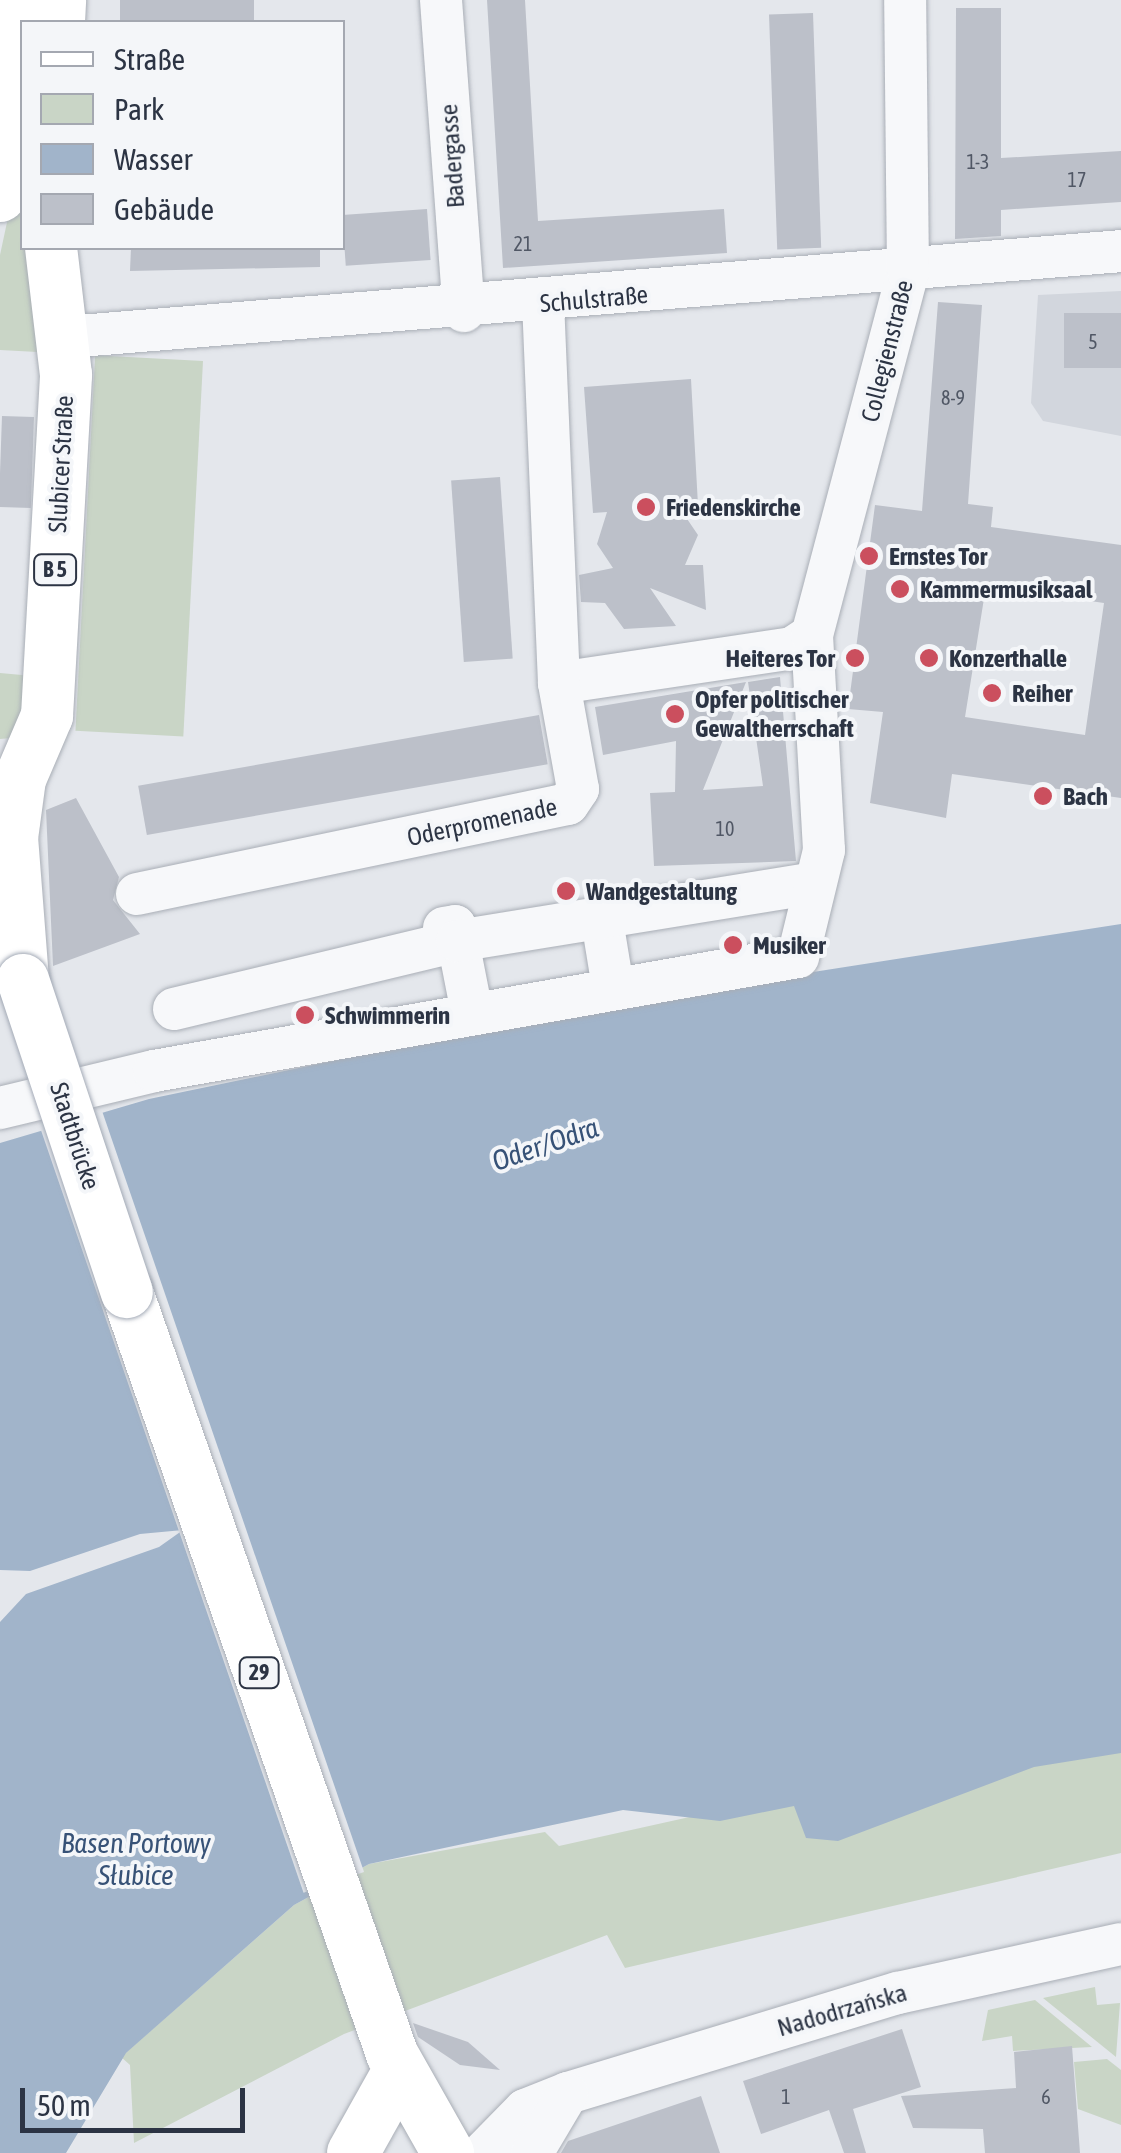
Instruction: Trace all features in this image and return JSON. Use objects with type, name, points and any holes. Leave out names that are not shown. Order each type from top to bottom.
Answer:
[{"type":"main road","points":[[0,196],[10,0]]},
{"type":"main road","name":"Slubicer Straße","points":[[23,980],[11,854],[15,764],[47,716],[67,337],[51,250]]},
{"type":"main road","name":"B 5","points":[[0,932],[23,980]]},
{"type":"main road","name":"Stadtbrücke","points":[[23,980],[127,1292]]},
{"type":"main road","name":"29","points":[[127,1292],[394,2065],[411,2153]]},
{"type":"main road","points":[[353,2153],[394,2065]]},
{"type":"main road","name":"29","points":[[394,2065],[448,2153]]},
{"type":"street","name":"Badergasse","points":[[441,0],[464,311]]},
{"type":"street","name":"Collegienstraße","points":[[819,866],[812,635],[908,272],[905,0]]},
{"type":"street","name":"Schulstraße","points":[[67,337],[464,311],[1121,251]]},
{"type":"street","name":"Oderpromenade","points":[[137,894],[568,804],[578,789],[559,683],[543,304]]},
{"type":"street","points":[[559,683],[792,648],[812,635]]},
{"type":"street","points":[[0,1108],[289,1046],[613,986],[798,957],[819,866],[601,914],[445,936],[174,1009]]},
{"type":"street","points":[[601,914],[613,986]]},
{"type":"street","points":[[445,936],[472,1013]]},
{"type":"street","points":[[277,984],[289,1046]]},
{"type":"street","name":"Nadodrzańska","points":[[483,2153],[525,2110],[568,2093],[898,1993],[1121,1944]]},
{"type":"street","points":[[532,2153],[568,2093]]},
{"type":"shaded area","points":[[1121,291],[1121,436],[1043,421],[1031,403],[1038,295]]},
{"type":"green space","points":[[20,161],[20,250],[35,250],[56,353],[0,350],[0,255]]},
{"type":"green space","points":[[95,355],[203,361],[183,736],[75,731]]},
{"type":"green space","points":[[0,673],[33,676],[11,738],[0,739]]},
{"type":"green space","points":[[1121,1721],[1121,1853],[625,1968],[607,1935],[344,2034],[134,2143],[130,2065],[121,2057],[294,1905],[369,1864],[545,1832],[559,1846]]},
{"type":"green space","points":[[1095,1987],[1097,2005],[1120,2003],[1116,2057],[1043,1998]]},
{"type":"green space","points":[[1035,2000],[1092,2047],[1013,2051],[1012,2036],[982,2041],[988,2010]]},
{"type":"green space","points":[[1107,2059],[1121,2070],[1121,2125],[1078,2109],[1074,2062]]},
{"type":"water","points":[[1121,924],[1121,1753],[1034,1767],[838,1841],[806,1838],[794,1806],[720,1821],[623,1810],[369,1864],[294,1905],[126,2053],[66,2153],[0,2153],[0,1622],[26,1594],[159,1547],[183,1530],[140,1534],[30,1571],[0,1570],[0,1143],[149,1099],[608,1004]]},
{"type":"pier","points":[[101,1108],[364,1872],[304,1893],[40,1129]]},
{"type":"building","points":[[120,0],[254,0],[254,20],[120,20]]},
{"type":"building","points":[[487,0],[525,0],[538,221],[724,209],[727,253],[503,268]]},
{"type":"building","points":[[956,8],[1001,8],[1001,158],[1121,151],[1121,202],[1001,210],[1001,236],[955,239]]},
{"type":"building","points":[[813,13],[821,248],[777,249],[769,15]]},
{"type":"building","points":[[427,209],[431,260],[346,266],[345,215]]},
{"type":"building","points":[[131,250],[320,250],[320,267],[130,271]]},
{"type":"building","points":[[938,302],[982,305],[968,504],[993,507],[991,527],[1121,545],[1121,798],[952,774],[946,818],[870,803],[883,712],[848,709],[875,505],[922,511]],"holes":[[[986,586],[1104,603],[1085,735],[965,717]]]},
{"type":"building","points":[[1064,313],[1121,313],[1121,368],[1064,368]]},
{"type":"building","name":"Friedenskirche","points":[[691,379],[698,505],[679,507],[698,535],[685,565],[703,565],[706,610],[650,588],[676,626],[624,629],[605,603],[581,602],[579,575],[613,568],[597,544],[607,512],[593,513],[584,387]]},
{"type":"building","points":[[2,416],[34,417],[31,508],[0,507]]},
{"type":"building","points":[[500,477],[513,659],[464,662],[451,480]]},
{"type":"building","points":[[780,677],[796,861],[654,866],[650,793],[675,792],[676,741],[603,755],[595,707],[746,682],[703,790],[763,786],[748,682]]},
{"type":"building","points":[[539,715],[548,764],[147,835],[138,786]]},
{"type":"building","points":[[76,798],[119,877],[113,900],[140,934],[53,966],[46,810]]},
{"type":"building","points":[[413,2023],[468,2042],[500,2070],[460,2065],[418,2037]]},
{"type":"building","points":[[902,2029],[921,2087],[853,2109],[866,2153],[844,2153],[829,2110],[761,2134],[743,2081]]},
{"type":"building","points":[[1072,2046],[1080,2153],[985,2153],[983,2129],[913,2128],[901,2096],[1016,2088],[1014,2052]]},
{"type":"building","points":[[701,2096],[720,2153],[561,2153],[568,2141]]},
{"type":"place","name":"Friedenskirche","points":[[646,507]]},
{"type":"place","name":"Ernstes Tor","points":[[869,556]]},
{"type":"place","name":"Kammermusiksaal","points":[[900,589]]},
{"type":"place","name":"Heiteres Tor","points":[[855,658]]},
{"type":"place","name":"Konzerthalle","points":[[929,658]]},
{"type":"place","name":"Reiher","points":[[992,693]]},
{"type":"place","name":"Opfer politischer Gewaltherrschaft","points":[[675,714]]},
{"type":"place","name":"Bach","points":[[1043,796]]},
{"type":"place","name":"Wandgestaltung","points":[[566,891]]},
{"type":"place","name":"Musiker","points":[[733,945]]},
{"type":"place","name":"Schwimmerin","points":[[305,1015]]},
{"type":"water label","name":"Oder/Odra","points":[[545,1144]]},
{"type":"water label","name":"Basen Portowy Słubice","points":[[136,1859]]}]
